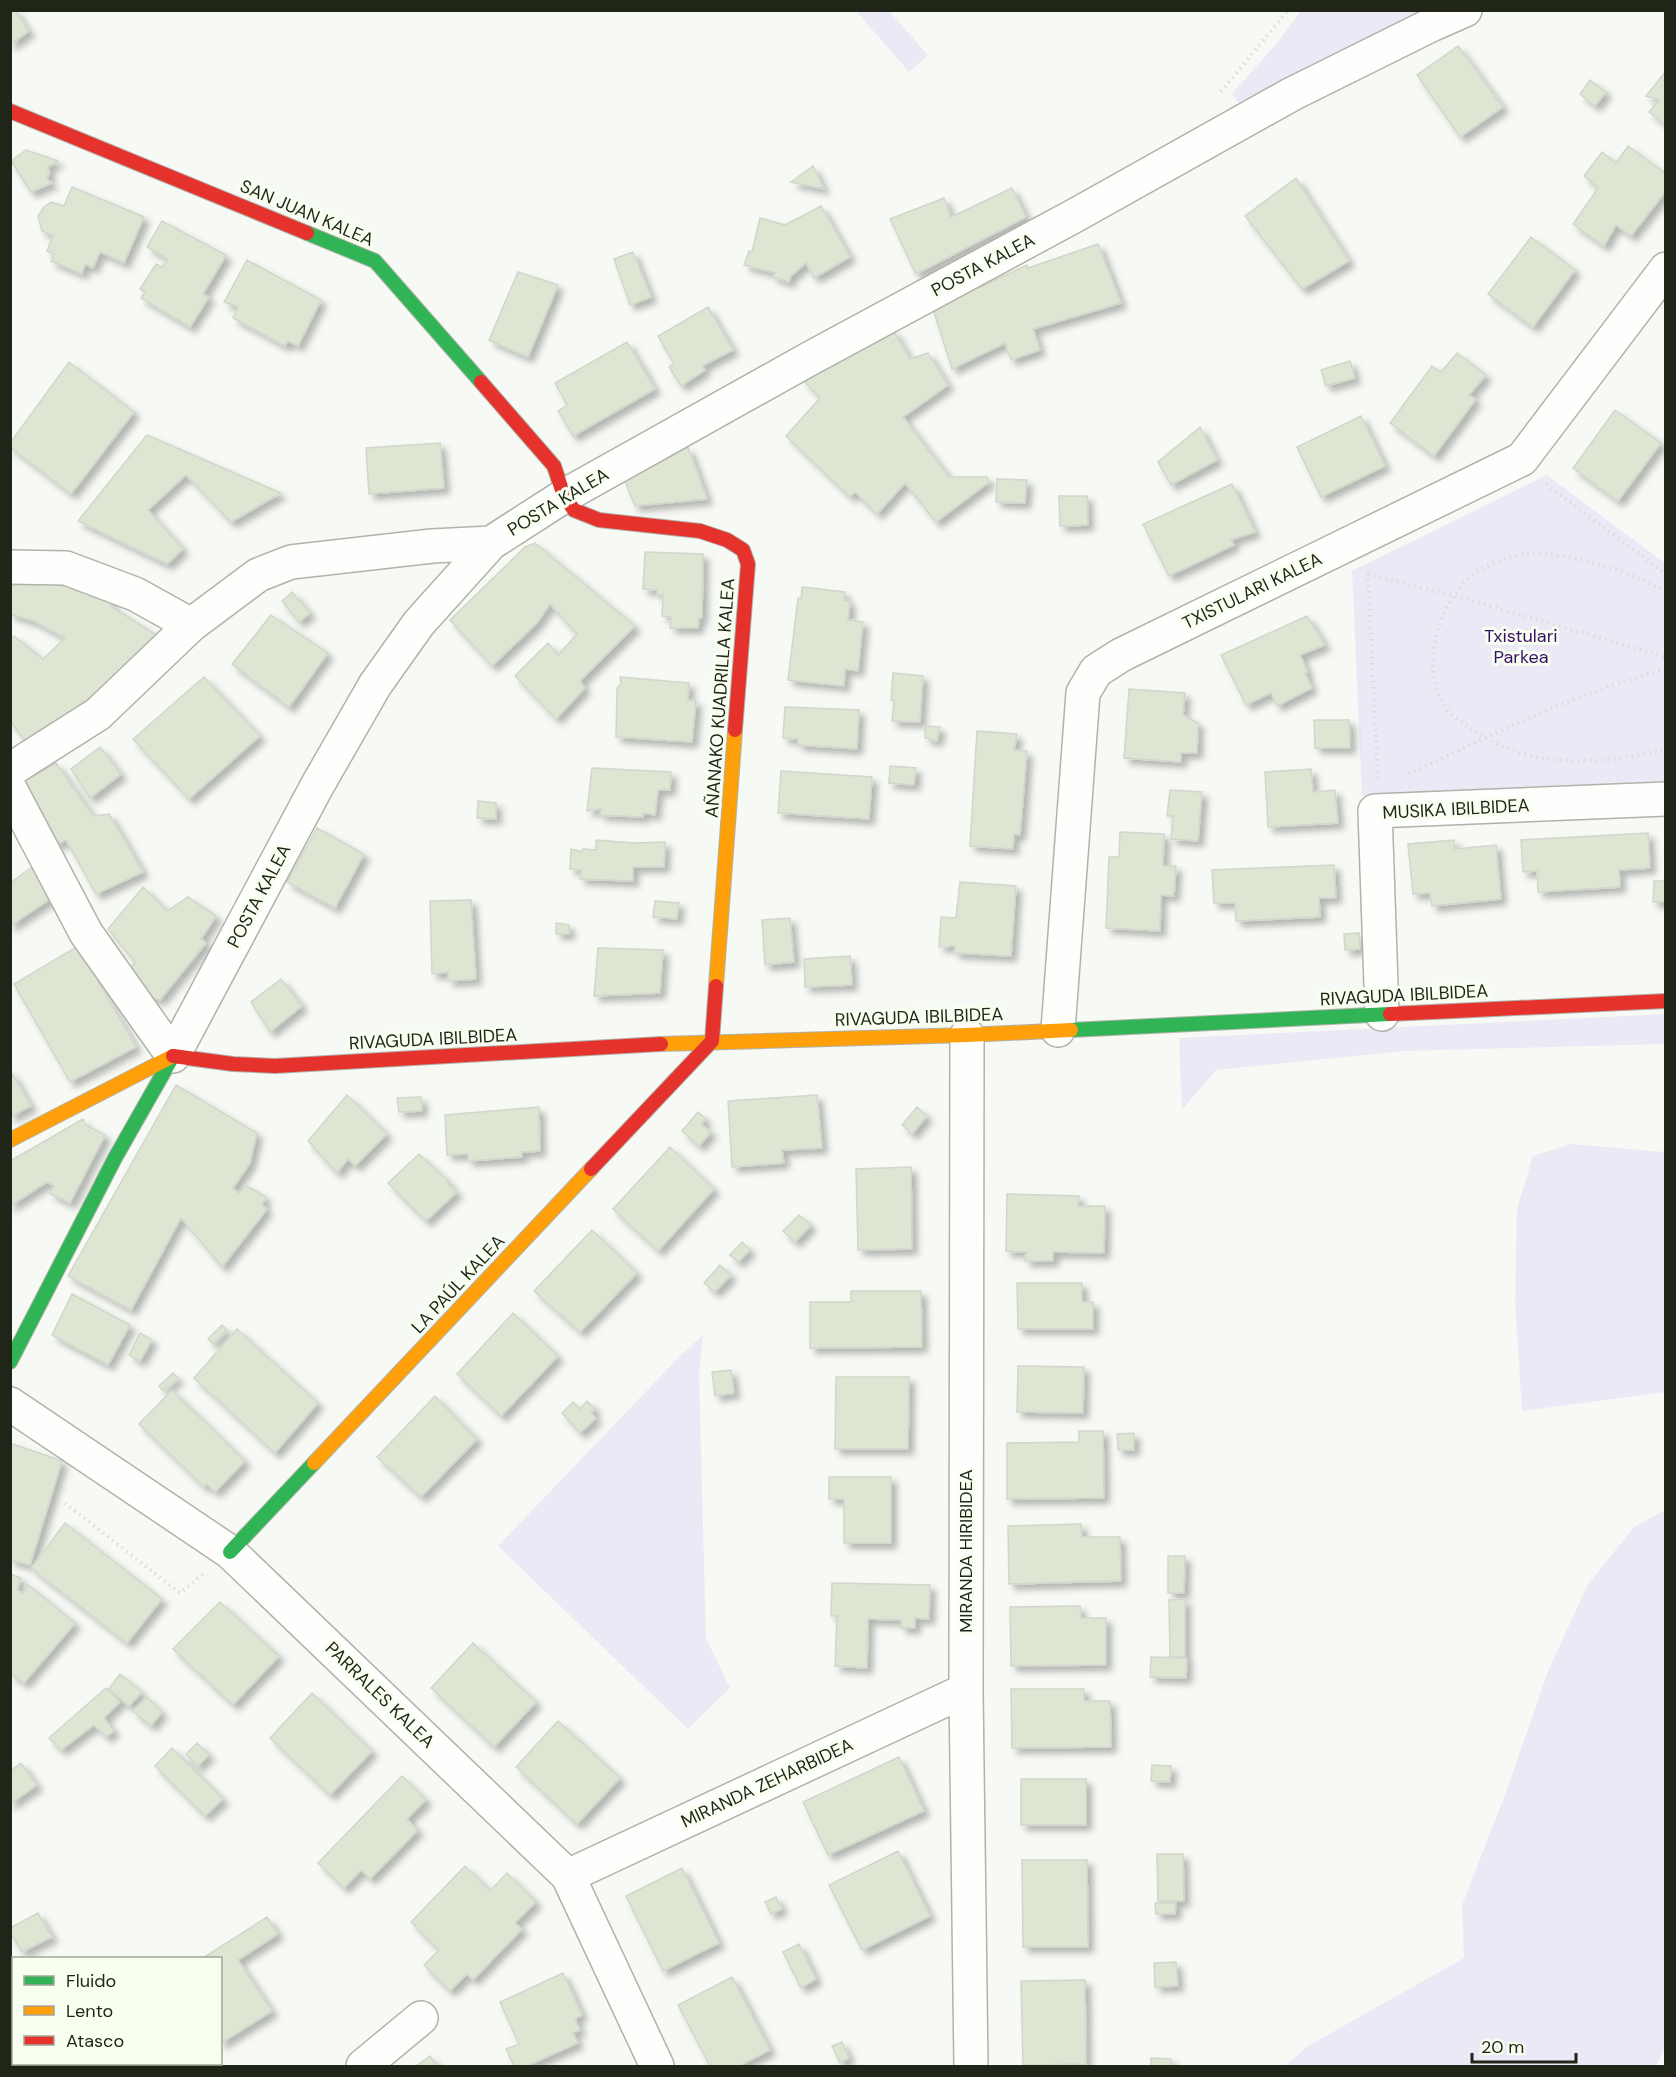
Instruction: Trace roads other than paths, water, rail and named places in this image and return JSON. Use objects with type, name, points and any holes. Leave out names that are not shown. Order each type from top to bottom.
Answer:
[{"type":"street","name":"POSTA KALEA","points":[[10,1362],[115,1158],[173,1056],[317,786],[375,685],[419,623],[491,543],[564,496],[1292,94],[1465,10]]},
{"type":"street","name":"SAN JUAN KALEA","points":[[10,111],[375,261],[554,466],[564,496]]},
{"type":"street","name":"TXISTULARI KALEA","points":[[1058,1030],[1083,693],[1096,671],[1121,655],[1522,459],[1665,270]]},
{"type":"street","name":"AÑANAKO KUADRILLA KALEA","points":[[564,496],[574,510],[599,520],[700,531],[727,540],[743,550],[748,564],[712,1041]]},
{"type":"street","points":[[10,770],[98,714],[191,625],[258,575],[291,562],[422,547],[491,543]]},
{"type":"street","points":[[422,547],[436,561],[449,591]]},
{"type":"street","points":[[10,567],[66,568],[135,594],[191,625]]},
{"type":"street","points":[[10,789],[86,933],[173,1056],[10,1140]]},
{"type":"street","name":"MUSIKA IBILBIDEA","points":[[1382,1014],[1375,811],[1665,799]]},
{"type":"street","name":"RIVAGUDA IBILBIDEA","points":[[173,1056],[233,1064],[275,1066],[712,1041],[967,1035],[1665,1001]]},
{"type":"street","name":"MIRANDA HIRIBIDEA","points":[[967,1035],[966,1690],[971,2067]]},
{"type":"street","name":"LA PAÚL KALEA","points":[[230,1552],[712,1041]]},
{"type":"street","name":"PARRALES KALEA","points":[[10,1404],[230,1552],[568,1876],[657,2067]]},
{"type":"street","name":"MIRANDA ZEHARBIDEA","points":[[568,1876],[966,1690]]},
{"type":"street","points":[[363,2067],[421,2018]]},
{"type":"park label","name":"Txistulari Parkea","points":[[1521,646]]}]
